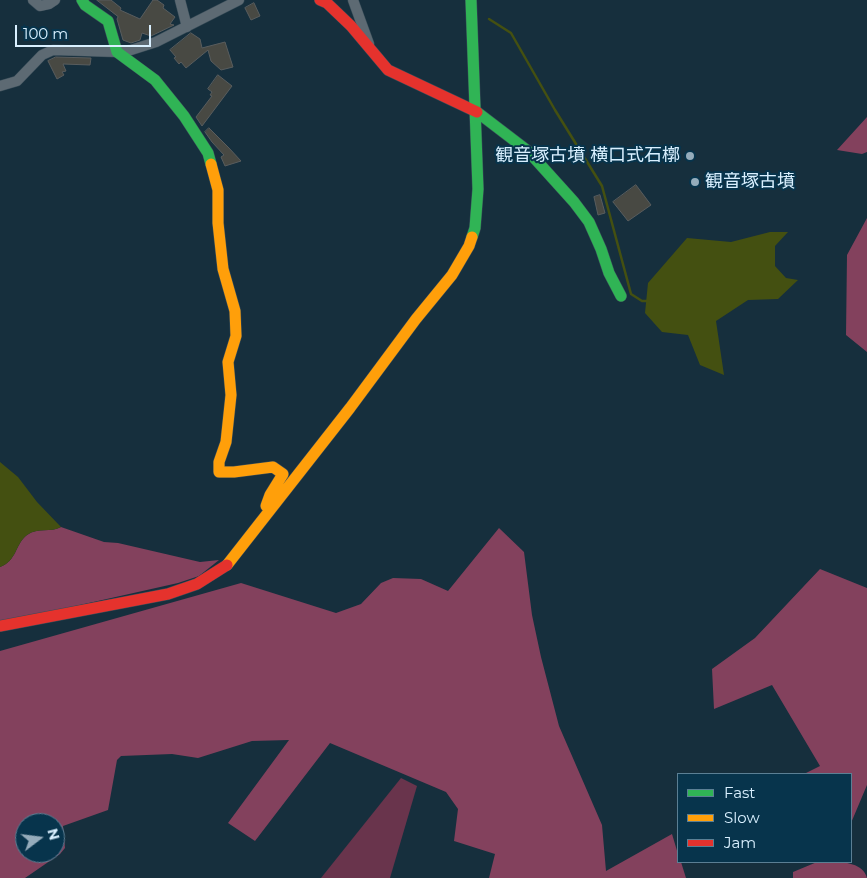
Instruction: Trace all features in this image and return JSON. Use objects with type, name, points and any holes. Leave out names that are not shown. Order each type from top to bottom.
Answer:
[{"type":"street","points":[[33,0],[40,6],[55,0]]},
{"type":"street","points":[[82,0],[85,5],[108,21],[117,52],[156,80],[184,116],[208,153],[218,190],[218,223],[222,242],[222,269],[235,311],[236,336],[228,362],[230,395],[226,442],[219,462],[218,472],[273,467],[284,474],[270,495],[265,508],[268,514]]},
{"type":"street","points":[[180,0],[187,27]]},
{"type":"street","points":[[0,86],[17,81],[42,55],[53,50],[117,52],[131,50],[156,42],[239,0]]},
{"type":"street","points":[[320,0],[327,3],[350,26],[388,70],[475,110],[528,151],[574,202],[588,222],[601,249],[609,273],[621,296]]},
{"type":"street","points":[[353,0],[373,54]]},
{"type":"street","points":[[0,626],[168,594],[196,584],[229,563],[350,408],[416,319],[452,275],[469,246],[475,228],[478,189],[471,0]]},
{"type":"shaded area","points":[[867,117],[867,152],[862,154],[837,150]]},
{"type":"shaded area","points":[[867,218],[867,352],[846,335],[847,255]]},
{"type":"shaded area","points":[[770,232],[788,232],[775,246],[775,266],[786,278],[798,280],[778,299],[748,300],[716,321],[724,375],[700,365],[688,335],[662,332],[645,313],[648,283],[687,238],[731,242]]},
{"type":"shaded area","points":[[0,462],[18,477],[37,502],[61,527],[53,530],[35,531],[27,535],[10,561],[0,567]]},
{"type":"shaded area","points":[[61,527],[104,542],[118,543],[200,562],[219,560],[199,576],[178,583],[0,623],[0,567],[10,561],[27,535],[35,531],[53,530]]},
{"type":"shaded area","points":[[499,528],[524,552],[532,615],[541,657],[559,726],[602,825],[606,871],[672,834],[677,851],[677,863],[681,863],[686,878],[489,878],[495,854],[454,841],[458,809],[446,792],[330,743],[255,841],[228,823],[289,740],[252,741],[198,758],[172,754],[121,756],[117,760],[108,810],[65,825],[65,813],[15,813],[15,863],[47,863],[25,878],[0,878],[0,651],[241,583],[336,613],[361,604],[381,583],[393,578],[421,579],[448,591]]},
{"type":"shaded area","points":[[820,569],[867,588],[867,785],[852,821],[852,773],[806,773],[820,766],[772,685],[714,709],[712,669],[755,638]]},
{"type":"shaded area","points":[[401,778],[417,786],[390,878],[321,878]]},
{"type":"shaded area","points":[[815,863],[846,863],[859,867],[867,878],[793,878],[793,872]]},
{"type":"building","points":[[97,0],[111,0],[121,8],[120,10],[140,19],[153,0],[157,0],[164,5],[163,8],[175,17],[170,24],[174,25],[151,36],[142,33],[140,40],[131,43],[123,40],[118,17]]},
{"type":"building","points":[[254,3],[260,16],[251,20],[245,8]]},
{"type":"building","points":[[191,33],[200,39],[202,48],[225,42],[233,67],[221,70],[211,61],[208,50],[186,68],[181,62],[179,64],[170,50]]},
{"type":"building","points":[[56,57],[91,58],[90,65],[63,64],[66,71],[62,72],[64,75],[57,79],[48,61]]},
{"type":"building","points":[[218,75],[232,86],[202,126],[196,117],[212,96],[210,95],[212,92],[208,89]]},
{"type":"building","points":[[209,128],[241,161],[225,166],[221,157],[224,155],[205,132]]},
{"type":"building","points":[[636,185],[651,205],[628,221],[613,202]]},
{"type":"building","points":[[600,195],[605,213],[598,215],[594,197]]},
{"type":"waterway","points":[[489,19],[511,33],[555,110],[602,186],[631,294],[642,301],[648,301]]},
{"type":"traffic: fast","points":[[82,0],[85,5],[108,21],[117,52],[155,80],[184,116],[208,153],[211,164]]},
{"type":"traffic: fast","points":[[471,0],[478,189],[475,228],[472,237]]},
{"type":"traffic: fast","points":[[477,112],[528,151],[574,202],[589,222],[609,273],[621,296]]},
{"type":"traffic: slow","points":[[211,164],[218,190],[218,223],[223,269],[235,311],[236,336],[228,362],[231,395],[226,442],[219,462],[219,472],[273,467],[283,474],[270,495],[266,506]]},
{"type":"traffic: slow","points":[[227,565],[452,275],[469,246],[472,237]]},
{"type":"traffic: jam","points":[[320,0],[327,3],[351,26],[388,70],[477,112]]},
{"type":"traffic: jam","points":[[0,626],[168,594],[197,584],[227,565]]},
{"type":"place","name":"観音塚古墳 横口式石槨","points":[[690,156]]},
{"type":"place","name":"観音塚古墳","points":[[695,182]]}]
